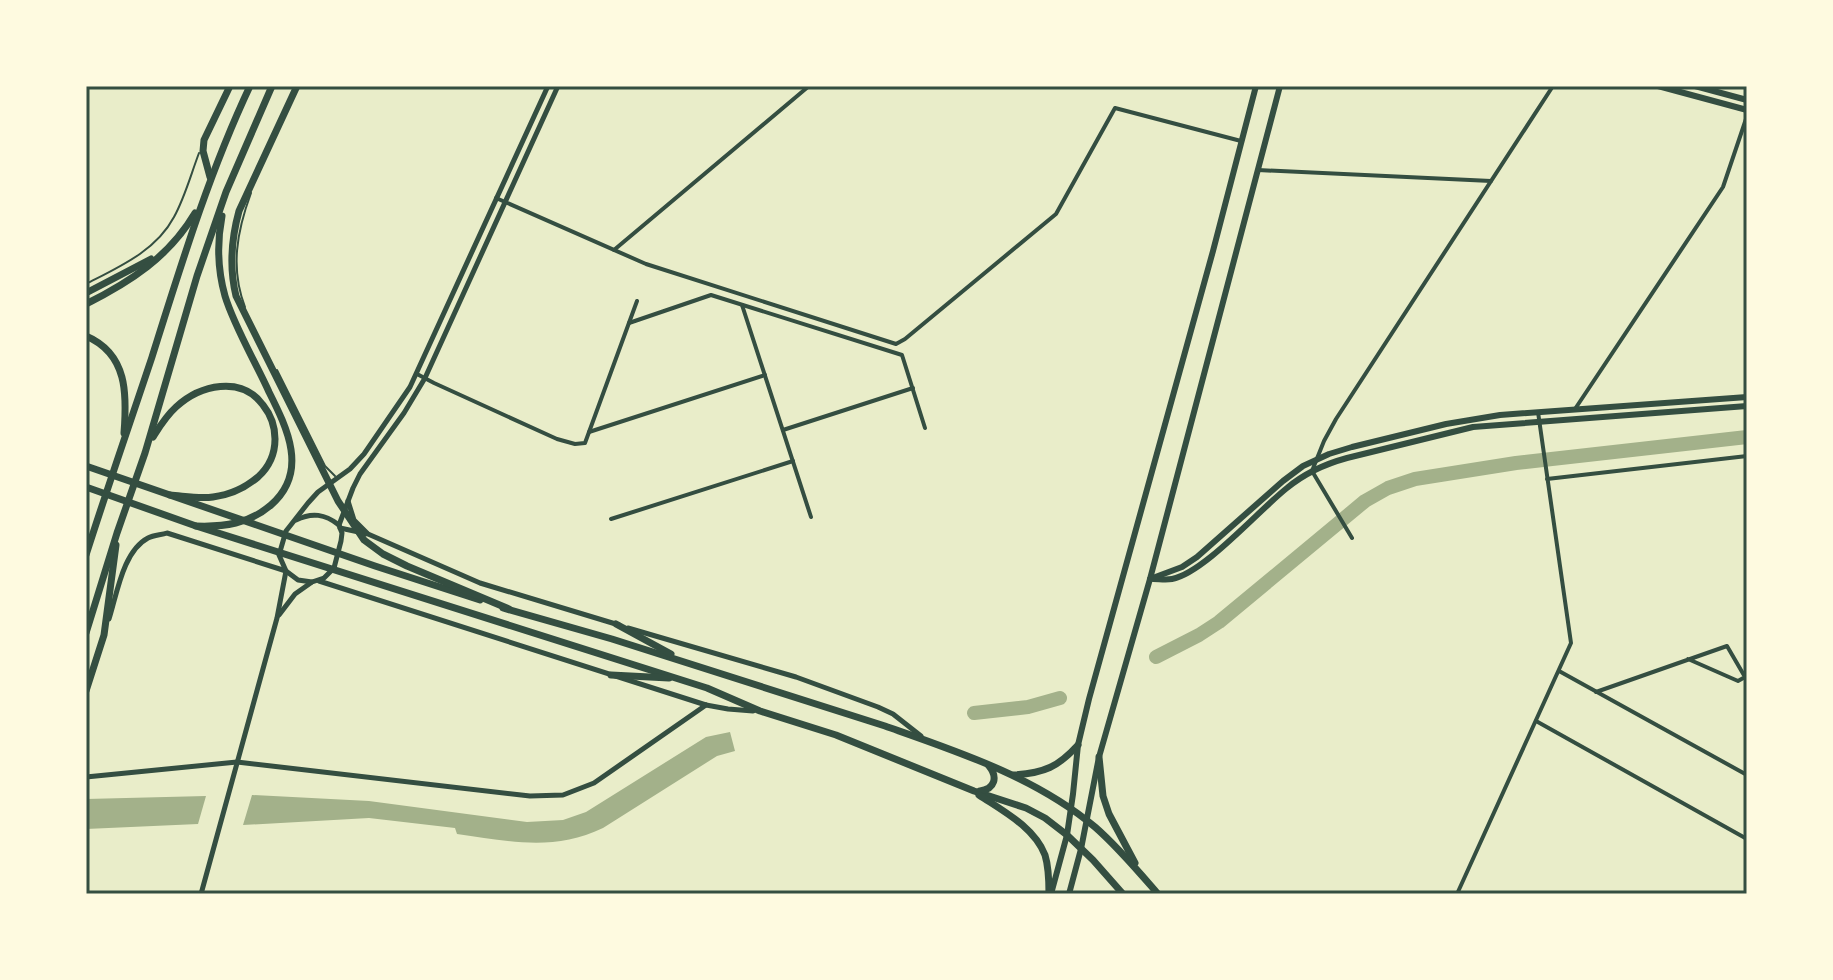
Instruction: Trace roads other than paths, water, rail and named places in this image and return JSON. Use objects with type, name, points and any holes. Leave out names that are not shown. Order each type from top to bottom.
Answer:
[{"type":"main road","points":[[210,179],[203,151],[204,140],[230,86]]},
{"type":"main road","points":[[86,555],[202,201],[250,86]]},
{"type":"main road","points":[[86,633],[145,453],[197,276],[226,192],[272,86]]},
{"type":"main road","points":[[297,86],[239,211],[234,229],[231,277],[236,296],[338,501],[364,540],[407,566],[509,609]]},
{"type":"main road","points":[[1050,894],[1067,835],[1078,745],[1093,684],[1256,86]]},
{"type":"main road","points":[[1069,894],[1099,757],[1150,579],[1280,86]]},
{"type":"main road","points":[[1658,86],[1747,110]]},
{"type":"main road","points":[[1695,86],[1747,100]]},
{"type":"main road","points":[[196,526],[226,526],[253,518],[264,511],[284,490],[292,463],[289,435],[284,422],[226,296],[219,248],[226,192]]},
{"type":"main road","points":[[86,304],[134,278],[162,253],[191,220],[202,201]]},
{"type":"main road","points":[[86,293],[162,253]]},
{"type":"main road","points":[[86,336],[104,347],[120,371],[126,399],[123,446]]},
{"type":"main road","points":[[145,453],[167,416],[199,392],[235,386],[258,398],[269,412],[275,429],[275,447],[271,462],[263,473],[239,490],[211,497],[170,495]]},
{"type":"main road","points":[[1150,579],[1182,567],[1197,557],[1303,466],[1352,447],[1459,421],[1500,415],[1747,397]]},
{"type":"main road","points":[[1150,579],[1174,579],[1202,563],[1288,487],[1312,471],[1347,458],[1487,425],[1747,406]]},
{"type":"main road","points":[[86,466],[375,566],[810,701],[924,740],[1012,775],[1055,798],[1087,820],[1123,854],[1158,894]]},
{"type":"main road","points":[[86,487],[196,526],[707,688],[760,711],[836,735],[974,791],[1026,808],[1067,835],[1123,894]]},
{"type":"main road","points":[[86,543],[96,524]]},
{"type":"main road","points":[[86,691],[104,635],[117,533]]},
{"type":"main road","points":[[616,624],[687,663]]},
{"type":"main road","points":[[611,675],[680,679]]},
{"type":"main road","points":[[1012,775],[1051,769],[1078,745]]},
{"type":"main road","points":[[1099,757],[1103,796],[1109,814],[1142,876]]},
{"type":"main road","points":[[974,791],[987,790],[993,784],[995,776],[989,766]]},
{"type":"main road","points":[[974,791],[1024,827],[1040,846],[1048,868],[1050,894]]},
{"type":"street","points":[[201,894],[277,618],[286,571],[279,555],[286,531],[318,492],[350,469],[364,454],[402,401],[548,86]]},
{"type":"street","points":[[277,618],[295,594],[334,568],[341,541],[340,527],[360,474],[425,378],[558,86]]},
{"type":"street","points":[[614,250],[809,86]]},
{"type":"street","points":[[1352,538],[1312,471],[1324,441],[1553,86]]},
{"type":"street","points":[[496,198],[646,264],[896,344],[1056,214],[1115,108],[1241,141]]},
{"type":"street","points":[[1575,409],[1723,187],[1747,116]]},
{"type":"street","points":[[1258,170],[1492,181]]},
{"type":"street","points":[[629,323],[711,295],[902,355],[925,428]]},
{"type":"street","points":[[417,374],[557,439],[575,444],[585,443],[637,301]]},
{"type":"street","points":[[742,305],[811,517]]},
{"type":"street","points":[[589,432],[765,375]]},
{"type":"street","points":[[783,430],[913,388]]},
{"type":"street","points":[[1457,894],[1571,643],[1538,412]]},
{"type":"street","points":[[1547,479],[1747,456]]},
{"type":"street","points":[[611,519],[793,461]]},
{"type":"street","points":[[348,501],[354,520],[368,534]]},
{"type":"street","points":[[290,526],[314,514],[330,518],[340,527],[368,534],[480,583],[796,677],[878,707],[893,714],[924,740]]},
{"type":"street","points":[[104,635],[129,557],[139,544],[167,533],[286,571],[298,580],[315,581],[706,705],[760,711]]},
{"type":"street","points":[[1596,692],[1688,659],[1727,646],[1745,677],[1738,681],[1688,659]]},
{"type":"street","points":[[1559,671],[1747,775]]},
{"type":"street","points":[[86,777],[237,762],[551,796],[594,783],[706,705]]},
{"type":"street","points":[[1536,721],[1747,839]]},
{"type":"lane","points":[[86,284],[132,259],[165,231],[174,217],[204,140]]},
{"type":"lane","points":[[263,160],[239,226],[236,251],[238,283],[249,316],[325,466],[332,475],[340,477]]},
{"type":"waterway","points":[[1156,657],[1219,622],[1365,501],[1388,488],[1415,479],[1516,463],[1747,437]]},
{"type":"waterway","points":[[974,713],[1028,707],[1060,698]]}]
